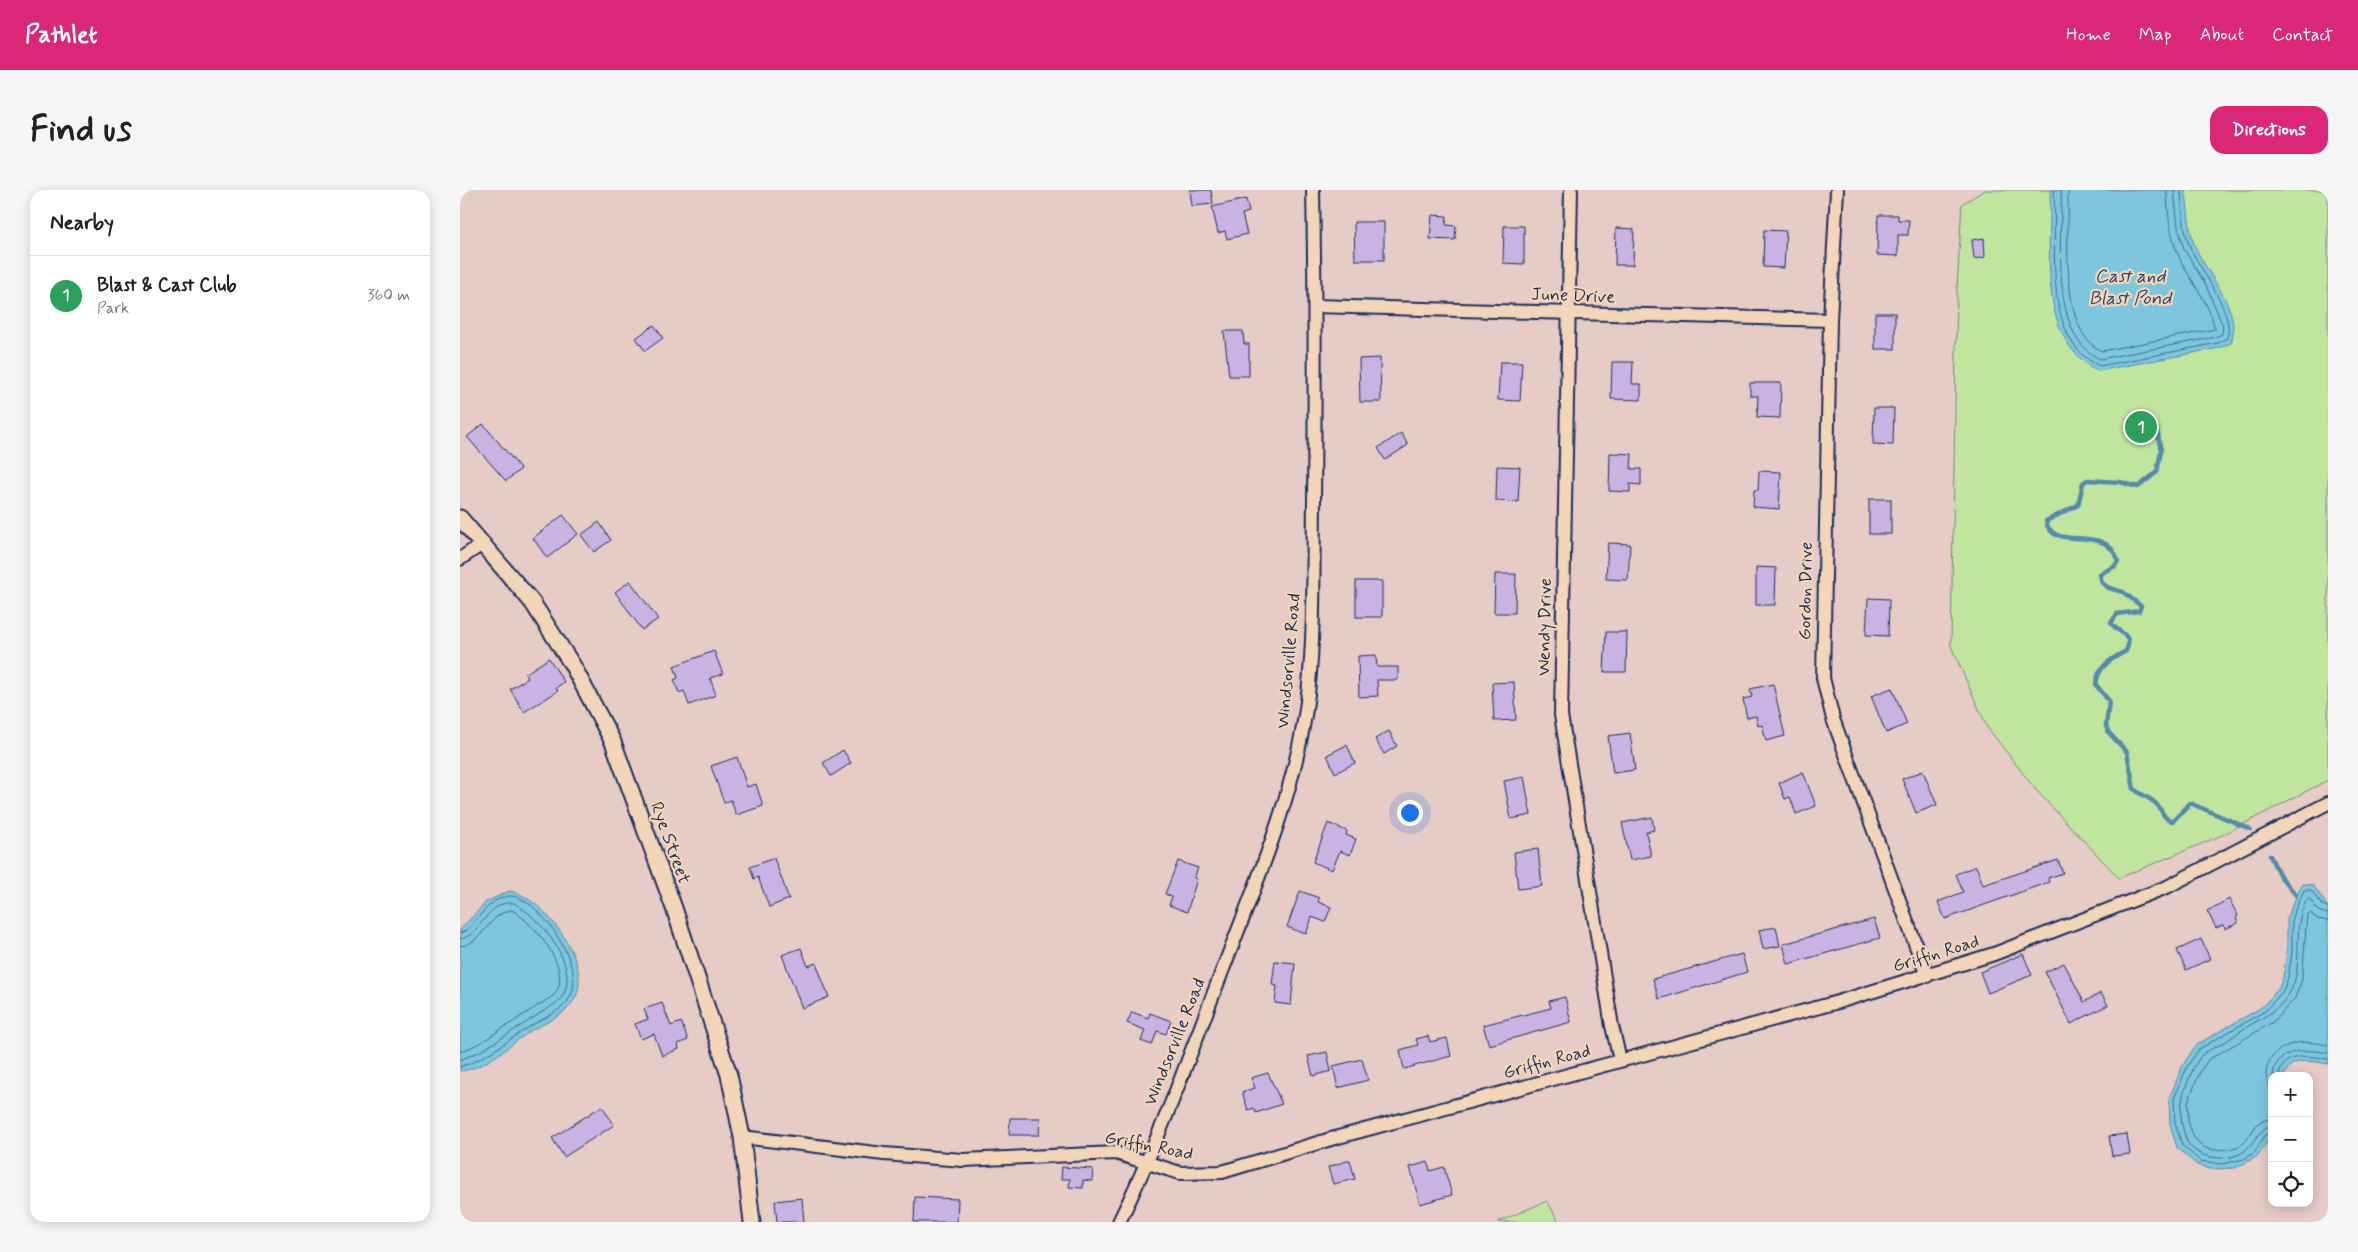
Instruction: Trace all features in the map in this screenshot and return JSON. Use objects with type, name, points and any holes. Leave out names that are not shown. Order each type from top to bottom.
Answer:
[{"type":"street","name":"Windsorville Road","points":[[1118,1222],[1147,1162],[1247,907],[1284,800],[1299,749],[1308,694],[1313,620],[1315,306],[1313,190]]},
{"type":"street","name":"Wendy Drive","points":[[1571,190],[1561,715],[1612,1026],[1620,1060]]},
{"type":"street","name":"Gordon Drive","points":[[1837,190],[1830,320],[1823,678],[1833,719],[1927,976]]},
{"type":"street","name":"June Drive","points":[[1315,306],[1830,320]]},
{"type":"street","name":"Rye Street","points":[[460,518],[532,602],[573,666],[613,742],[674,908],[730,1075],[742,1137],[752,1222]]},
{"type":"street","points":[[460,560],[482,544]]},
{"type":"street","name":"Griffin Road","points":[[742,1137],[884,1154],[963,1160],[1116,1153],[1180,1173],[1222,1172],[1331,1139],[1927,976],[1994,954],[2167,887],[2328,804]]},
{"type":"green space","points":[[1985,190],[2328,190],[2328,780],[2220,836],[2119,878],[2035,789],[1987,727],[1951,646],[1957,289],[1962,204]]},
{"type":"green space","points":[[1547,1201],[1559,1222],[1498,1222]]},
{"type":"water","name":"Cast and Blast Pond","points":[[2050,190],[2185,190],[2194,244],[2221,292],[2232,317],[2231,343],[2219,348],[2098,371],[2078,356],[2064,337],[2056,315],[2051,291],[2049,265]]},
{"type":"water","points":[[2302,884],[2313,885],[2328,907],[2328,1064],[2302,1061],[2291,1065],[2286,1072],[2268,1072],[2268,1140],[2258,1156],[2235,1168],[2210,1169],[2197,1165],[2177,1148],[2170,1124],[2169,1099],[2183,1065],[2196,1045],[2262,1007],[2279,988],[2283,977],[2287,952],[2287,917]]},
{"type":"water","points":[[509,891],[522,896],[536,905],[561,933],[571,950],[577,966],[579,982],[576,996],[567,1009],[532,1030],[498,1055],[479,1066],[460,1071],[460,930],[486,902]]},
{"type":"building","points":[[1190,190],[1211,190],[1213,204],[1192,206]]},
{"type":"building","points":[[1246,199],[1249,212],[1242,214],[1247,234],[1227,239],[1225,231],[1218,233],[1212,207]]},
{"type":"building","points":[[1432,215],[1447,216],[1446,225],[1456,226],[1455,240],[1430,239]]},
{"type":"building","points":[[1878,215],[1898,215],[1898,220],[1909,220],[1908,235],[1898,235],[1898,256],[1877,255]]},
{"type":"building","points":[[1354,222],[1384,222],[1384,260],[1355,260]]},
{"type":"building","points":[[1504,226],[1524,226],[1524,264],[1503,263]]},
{"type":"building","points":[[1616,228],[1634,229],[1633,265],[1615,265]]},
{"type":"building","points":[[1764,230],[1786,231],[1784,268],[1763,267]]},
{"type":"building","points":[[1984,238],[1985,257],[1974,259],[1972,240]]},
{"type":"building","points":[[1875,313],[1895,313],[1895,349],[1875,349]]},
{"type":"building","points":[[654,325],[663,338],[645,351],[636,338]]},
{"type":"building","points":[[1224,331],[1243,331],[1244,344],[1249,344],[1249,376],[1229,376]]},
{"type":"building","points":[[1380,358],[1381,402],[1360,402],[1359,359]]},
{"type":"building","points":[[1500,362],[1522,362],[1520,401],[1498,400]]},
{"type":"building","points":[[1612,362],[1633,362],[1632,384],[1641,384],[1641,400],[1611,399]]},
{"type":"building","points":[[1750,383],[1781,383],[1780,418],[1757,417],[1758,396],[1750,396]]},
{"type":"building","points":[[1874,408],[1894,408],[1893,445],[1873,444]]},
{"type":"building","points":[[483,424],[521,469],[506,481],[467,437]]},
{"type":"building","points":[[1401,433],[1408,445],[1385,460],[1378,448]]},
{"type":"building","points":[[1610,453],[1632,454],[1631,469],[1641,469],[1641,485],[1630,484],[1630,492],[1609,491]]},
{"type":"building","points":[[1497,466],[1520,467],[1518,502],[1496,501]]},
{"type":"building","points":[[1759,471],[1781,472],[1779,509],[1753,507],[1754,490],[1758,490]]},
{"type":"building","points":[[1869,499],[1891,499],[1891,534],[1869,534]]},
{"type":"building","points":[[563,515],[578,534],[547,558],[533,538]]},
{"type":"building","points":[[599,522],[611,540],[594,552],[581,535]]},
{"type":"building","points":[[1608,543],[1630,544],[1628,580],[1606,579]]},
{"type":"building","points":[[1756,567],[1776,568],[1775,605],[1756,605]]},
{"type":"building","points":[[1495,574],[1516,574],[1515,613],[1494,613]]},
{"type":"building","points":[[630,581],[658,619],[642,630],[615,592]]},
{"type":"building","points":[[1356,581],[1382,581],[1382,617],[1356,617]]},
{"type":"building","points":[[1868,598],[1889,599],[1888,636],[1866,635]]},
{"type":"building","points":[[1606,632],[1627,632],[1626,672],[1604,672]]},
{"type":"building","points":[[714,651],[723,674],[710,678],[716,695],[689,705],[684,691],[679,693],[674,680],[678,678],[674,666]]},
{"type":"building","points":[[1376,655],[1377,667],[1398,667],[1398,680],[1377,680],[1378,696],[1359,697],[1358,656]]},
{"type":"building","points":[[549,658],[564,682],[556,688],[558,691],[524,712],[510,689],[528,678],[525,674]]},
{"type":"building","points":[[1514,682],[1516,720],[1494,721],[1492,683]]},
{"type":"building","points":[[1773,684],[1785,736],[1766,741],[1762,725],[1758,726],[1756,716],[1747,718],[1743,699],[1752,697],[1750,689]]},
{"type":"building","points":[[1892,688],[1907,724],[1886,733],[1871,696]]},
{"type":"building","points":[[1389,731],[1397,746],[1384,754],[1375,739]]},
{"type":"building","points":[[1630,733],[1635,770],[1613,773],[1608,736]]},
{"type":"building","points":[[1347,745],[1355,763],[1335,773],[1327,755]]},
{"type":"building","points":[[843,750],[851,763],[831,776],[823,763]]},
{"type":"building","points":[[737,757],[747,787],[756,784],[763,806],[736,815],[731,800],[724,803],[711,766]]},
{"type":"building","points":[[1923,771],[1937,805],[1916,813],[1902,779]]},
{"type":"building","points":[[1803,772],[1816,806],[1796,814],[1790,797],[1785,799],[1779,783]]},
{"type":"building","points":[[1524,777],[1531,815],[1511,819],[1504,781]]},
{"type":"building","points":[[1652,817],[1654,830],[1646,832],[1651,856],[1630,860],[1622,823]]},
{"type":"building","points":[[1328,823],[1347,831],[1346,835],[1356,839],[1350,855],[1340,851],[1332,870],[1313,862]]},
{"type":"building","points":[[1538,849],[1542,886],[1518,889],[1514,852]]},
{"type":"building","points":[[774,858],[789,899],[769,907],[758,877],[754,879],[750,867]]},
{"type":"building","points":[[2058,860],[2063,873],[2048,878],[2049,882],[1945,919],[1938,902],[1963,892],[1956,874],[1976,866],[1983,885]]},
{"type":"building","points":[[1178,861],[1198,868],[1194,878],[1197,879],[1187,912],[1169,905],[1172,897],[1165,894]]},
{"type":"building","points":[[1300,891],[1319,898],[1318,902],[1331,907],[1325,922],[1312,917],[1306,934],[1287,927]]},
{"type":"building","points":[[2229,899],[2238,916],[2236,918],[2238,923],[2225,929],[2223,925],[2216,928],[2207,911]]},
{"type":"building","points":[[1874,919],[1880,938],[1788,964],[1783,944]]},
{"type":"building","points":[[1776,927],[1780,946],[1763,949],[1759,930]]},
{"type":"building","points":[[2201,939],[2210,959],[2186,970],[2177,950]]},
{"type":"building","points":[[801,948],[808,966],[816,963],[829,997],[802,1008],[782,955]]},
{"type":"building","points":[[1742,954],[1747,972],[1659,999],[1653,979]]},
{"type":"building","points":[[2023,954],[2032,975],[1988,993],[1980,972]]},
{"type":"building","points":[[1275,961],[1295,963],[1291,1005],[1275,1003],[1277,986],[1272,985]]},
{"type":"building","points":[[2064,963],[2084,1002],[2101,993],[2108,1005],[2071,1024],[2045,972]]},
{"type":"building","points":[[1565,997],[1571,1022],[1489,1045],[1483,1025],[1551,1008],[1549,1001]]},
{"type":"building","points":[[662,1003],[671,1026],[681,1022],[688,1040],[678,1044],[679,1049],[662,1056],[654,1034],[641,1039],[635,1024],[648,1019],[644,1009]]},
{"type":"building","points":[[1132,1012],[1148,1018],[1150,1013],[1171,1021],[1166,1034],[1157,1031],[1152,1045],[1141,1041],[1145,1030],[1127,1023]]},
{"type":"building","points":[[1428,1036],[1430,1042],[1447,1038],[1451,1056],[1404,1069],[1400,1050],[1418,1045],[1416,1039]]},
{"type":"building","points":[[1327,1052],[1331,1071],[1313,1076],[1308,1056]]},
{"type":"building","points":[[1362,1059],[1368,1080],[1338,1088],[1333,1066]]},
{"type":"building","points":[[1268,1073],[1282,1104],[1256,1113],[1254,1108],[1248,1110],[1242,1092],[1255,1088],[1251,1078]]},
{"type":"building","points":[[602,1106],[614,1125],[564,1157],[552,1138]]},
{"type":"building","points":[[1010,1118],[1040,1118],[1039,1135],[1009,1135]]},
{"type":"building","points":[[2127,1134],[2130,1154],[2112,1156],[2109,1136]]},
{"type":"building","points":[[1350,1160],[1355,1179],[1333,1184],[1328,1167]]},
{"type":"building","points":[[1428,1162],[1430,1171],[1444,1167],[1452,1195],[1420,1204],[1410,1167]]},
{"type":"building","points":[[1062,1167],[1093,1169],[1092,1181],[1083,1180],[1083,1188],[1069,1187],[1070,1179],[1061,1179]]},
{"type":"building","points":[[915,1197],[958,1199],[957,1222],[914,1222]]},
{"type":"building","points":[[802,1198],[804,1222],[777,1222],[775,1201]]},
{"type":"waterway","points":[[2156,425],[2161,451],[2157,472],[2138,487],[2120,482],[2087,480],[2083,483],[2078,505],[2046,521],[2050,531],[2058,536],[2092,539],[2112,549],[2118,561],[2115,566],[2100,574],[2102,583],[2109,588],[2123,592],[2141,606],[2139,611],[2117,614],[2111,623],[2127,638],[2128,645],[2126,651],[2102,668],[2096,685],[2109,701],[2106,726],[2109,733],[2127,752],[2134,789],[2157,804],[2164,816],[2169,820],[2173,821],[2190,803],[2250,829]]},
{"type":"waterway","points":[[2270,856],[2280,876],[2296,895]]},
{"type":"place","name":"Blast & Cast Club","points":[[2141,427]]}]
